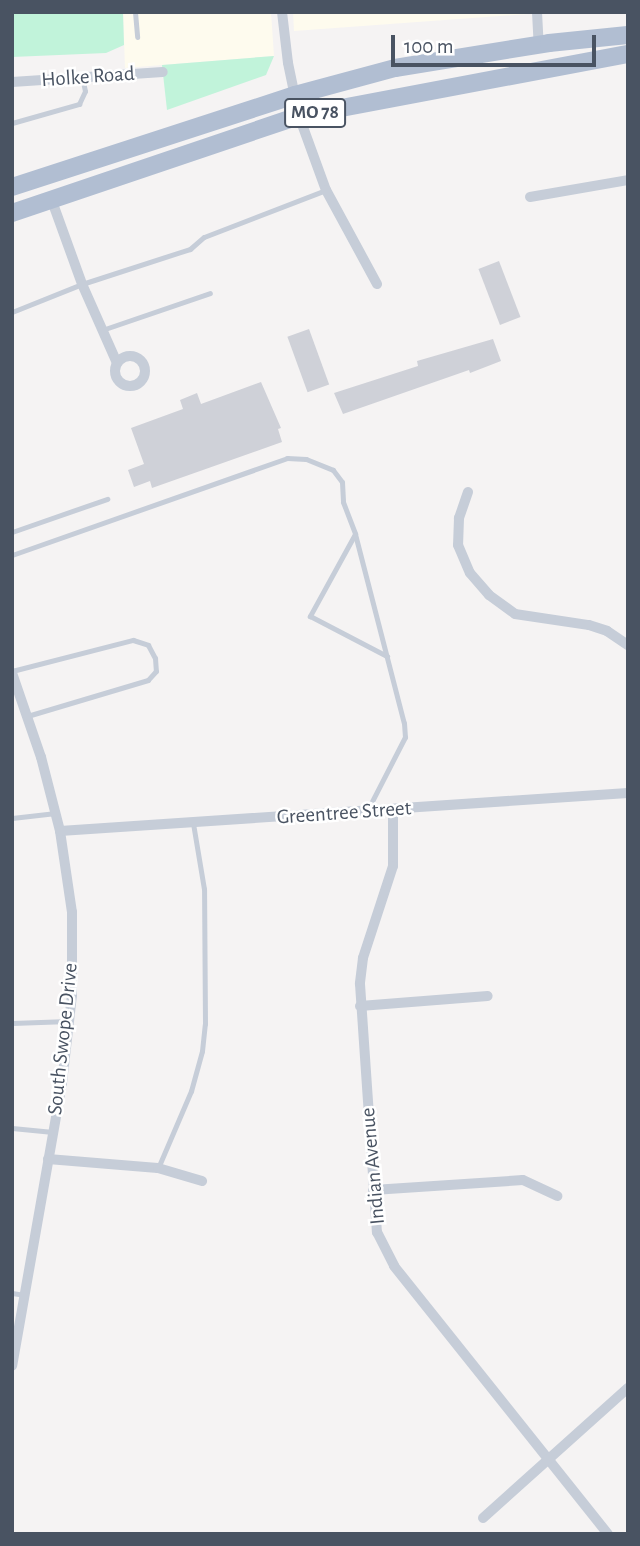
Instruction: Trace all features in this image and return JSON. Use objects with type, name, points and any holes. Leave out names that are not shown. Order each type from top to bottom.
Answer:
[{"type":"main road","name":"MO 78","points":[[12,187],[295,95],[395,68],[539,45],[628,35]]},
{"type":"main road","name":"MO 78","points":[[12,213],[299,116],[628,54]]},
{"type":"street","points":[[282,12],[299,116],[326,190],[377,284]]},
{"type":"street","points":[[537,12],[539,45]]},
{"type":"street","name":"Holke Road","points":[[12,82],[163,72]]},
{"type":"street","points":[[530,197],[628,180]]},
{"type":"street","points":[[52,201],[82,284],[117,363]]},
{"type":"street","points":[[468,492],[459,518],[458,545],[470,573],[489,595],[515,614],[589,625],[607,631],[628,645]]},
{"type":"street","name":"South Swope Drive","points":[[12,672],[56,813],[72,912],[69,1021],[48,1159],[18,1294],[12,1366]]},
{"type":"street","name":"Greentree Street","points":[[60,831],[628,793]]},
{"type":"street","name":"Indian Avenue","points":[[393,810],[393,866],[363,958],[360,1006],[377,1232],[394,1266],[608,1534]]},
{"type":"street","points":[[360,1006],[488,996]]},
{"type":"street","points":[[48,1159],[158,1168],[202,1181]]},
{"type":"street","points":[[373,1190],[523,1180],[558,1196]]},
{"type":"street","points":[[483,1518],[628,1388]]},
{"type":"lane","points":[[135,12],[137,37]]},
{"type":"lane","points":[[12,123],[79,104],[85,91],[82,77]]},
{"type":"lane","points":[[12,312],[82,284],[190,249],[204,237],[326,190]]},
{"type":"lane","points":[[102,330],[210,293]]},
{"type":"lane","points":[[12,555],[287,458],[306,458],[334,470],[342,482],[343,502],[355,534],[405,737],[367,811]]},
{"type":"lane","points":[[12,532],[107,499]]},
{"type":"lane","points":[[355,534],[310,616],[387,656]]},
{"type":"lane","points":[[12,672],[134,640],[148,645],[155,658],[156,671],[148,680],[27,716]]},
{"type":"lane","points":[[12,818],[56,813]]},
{"type":"lane","points":[[158,1168],[191,1091],[202,1051],[205,1024],[204,890],[192,821]]},
{"type":"lane","points":[[12,1023],[69,1021]]},
{"type":"lane","points":[[12,1128],[53,1132]]},
{"type":"shaded area","points":[[123,12],[271,12],[274,56],[125,68]]},
{"type":"shaded area","points":[[293,12],[529,12],[529,14],[294,31]]},
{"type":"green space","points":[[12,12],[123,12],[124,45],[106,53],[12,57]]},
{"type":"green space","points":[[274,56],[266,75],[167,110],[162,65]]},
{"type":"building","points":[[499,261],[521,317],[500,325],[478,269]]},
{"type":"building","points":[[309,329],[329,384],[308,392],[287,337]]},
{"type":"building","points":[[493,339],[501,361],[470,373],[469,370],[343,414],[334,393],[418,366],[417,361]]},
{"type":"building","points":[[261,382],[281,428],[278,429],[282,442],[152,488],[150,481],[134,487],[128,470],[144,464],[131,428],[183,409],[180,400],[197,393],[201,404]]}]
